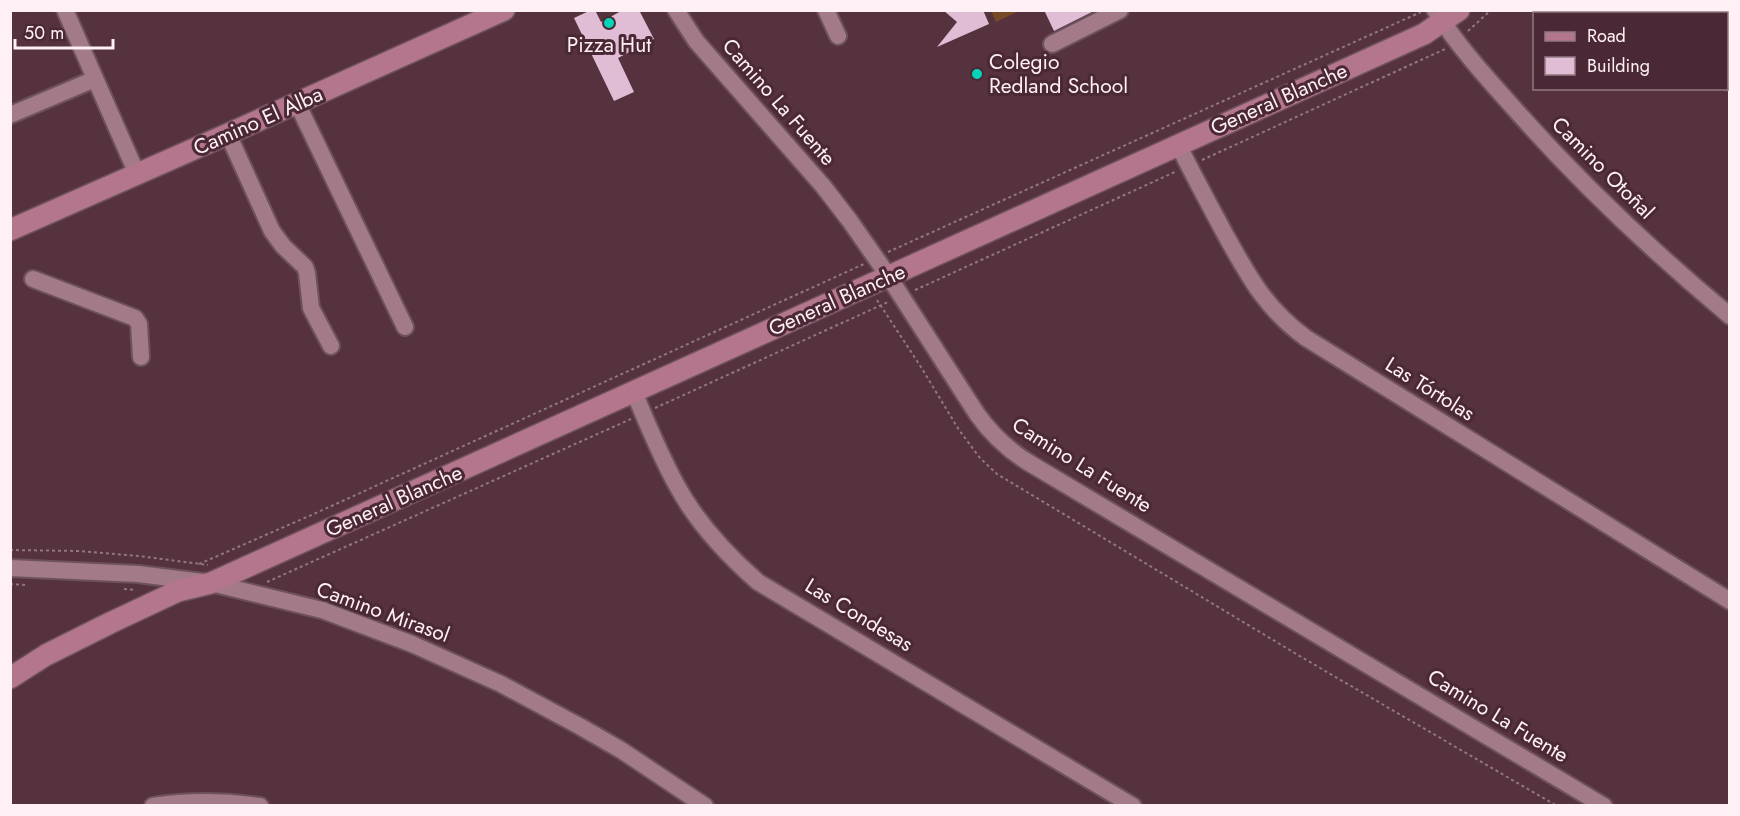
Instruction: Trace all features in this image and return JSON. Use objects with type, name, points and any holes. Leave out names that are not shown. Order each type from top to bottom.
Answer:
[{"type":"main road","name":"Camino El Alba","points":[[10,230],[228,135],[504,10]]},
{"type":"main road","name":"General Blanche","points":[[10,678],[46,656],[178,591],[211,583],[1424,34],[1445,14]]},
{"type":"main road","name":"General Blanche","points":[[10,692],[71,656],[194,599],[211,583]]},
{"type":"street","points":[[65,10],[137,174]]},
{"type":"street","name":"Camino La Fuente","points":[[676,10],[696,41],[823,186],[890,277],[986,426],[1006,448],[1604,806]]},
{"type":"street","points":[[826,10],[838,36]]},
{"type":"street","points":[[1052,44],[1120,10]]},
{"type":"street","name":"Camino Otoñal","points":[[1445,14],[1457,41],[1578,178],[1660,256],[1730,316]]},
{"type":"street","points":[[10,115],[95,79]]},
{"type":"street","points":[[297,103],[405,327]]},
{"type":"street","points":[[228,135],[277,239],[305,267],[311,308],[331,346]]},
{"type":"street","name":"Las Tórtolas","points":[[1178,144],[1248,276],[1271,307],[1294,329],[1730,601]]},
{"type":"street","points":[[33,279],[135,318],[139,324],[141,357]]},
{"type":"street","name":"Las Condesas","points":[[634,392],[676,484],[695,514],[721,547],[759,582],[1133,806]]},
{"type":"street","name":"Camino Mirasol","points":[[10,568],[138,574],[211,583],[322,610],[457,663],[501,684],[581,727],[649,769],[699,804]]},
{"type":"street","points":[[153,806],[214,802],[260,806]]},
{"type":"path","points":[[10,550],[80,551],[199,564],[1424,10]]},
{"type":"path","points":[[249,592],[278,576],[1439,53],[1457,41],[1491,10]]},
{"type":"shaded area","points":[[991,11],[1019,11],[996,22]]},
{"type":"building","points":[[595,10],[601,22],[623,10],[639,10],[654,39],[618,58],[634,92],[614,101],[574,18]]},
{"type":"building","points":[[943,10],[983,10],[989,24],[937,47],[957,22]]},
{"type":"building","points":[[1044,10],[1096,10],[1054,31]]},
{"type":"place","name":"Pizza Hut","points":[[609,23]]},
{"type":"place","name":"Colegio Redland School","points":[[977,74]]}]
